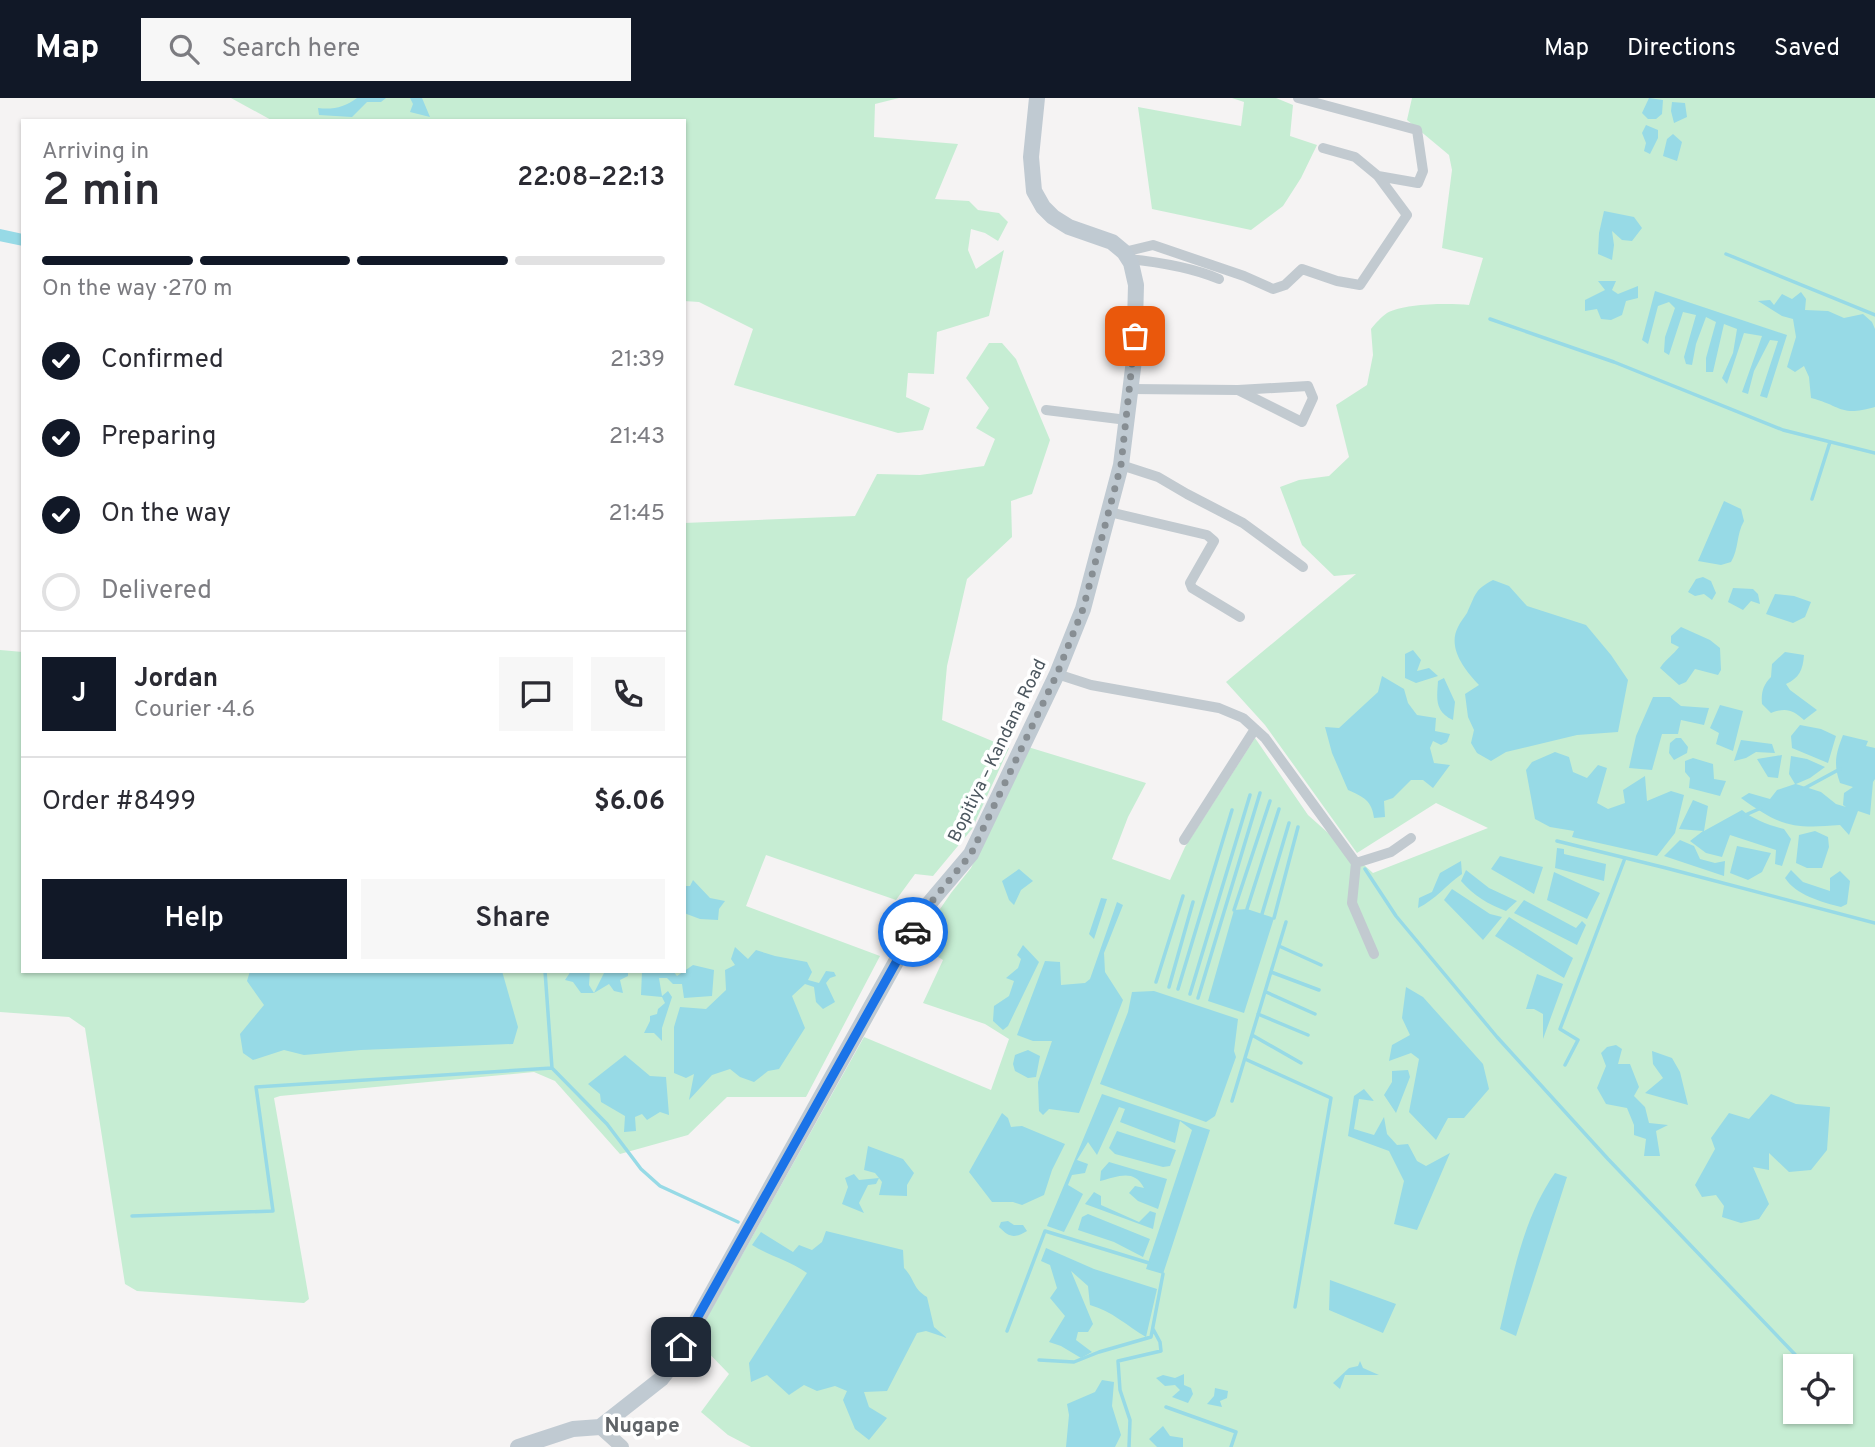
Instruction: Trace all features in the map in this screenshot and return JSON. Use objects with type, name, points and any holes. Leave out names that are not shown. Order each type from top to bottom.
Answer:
[{"type":"main road","points":[[1037,98],[1030,173],[1034,191],[1043,207],[1069,227],[1112,242],[1126,255]]},
{"type":"main road","name":"Bopitiya – Kandana Road","points":[[600,1427],[661,1379],[672,1365],[928,906],[971,854],[1057,674],[1083,609],[1121,465],[1134,360],[1136,285],[1126,255]]},
{"type":"main road","points":[[518,1447],[573,1429],[600,1427]]},
{"type":"street","points":[[1298,98],[1417,130],[1423,171],[1418,183],[1378,176]]},
{"type":"street","points":[[1126,255],[1153,245],[1244,276],[1273,289],[1285,285],[1302,269],[1336,281],[1360,285],[1407,215],[1378,176],[1354,158],[1323,148]]},
{"type":"street","points":[[1126,255],[1219,279]]},
{"type":"street","points":[[1130,389],[1238,390],[1308,386],[1312,398],[1301,422],[1238,390]]},
{"type":"street","points":[[1046,410],[1127,421]]},
{"type":"street","points":[[1121,465],[1158,477],[1186,495],[1243,523],[1303,567]]},
{"type":"street","points":[[1109,512],[1207,535],[1214,541],[1190,583],[1192,588],[1240,617]]},
{"type":"street","points":[[1057,674],[1091,685],[1219,708],[1243,718],[1265,738],[1356,863],[1352,903],[1374,954]]},
{"type":"street","points":[[1184,839],[1255,729]]},
{"type":"street","points":[[1356,863],[1391,852],[1411,838]]},
{"type":"street","points":[[600,1427],[622,1447]]},
{"type":"green space","points":[[231,98],[899,98],[875,104],[874,137],[958,144],[935,199],[969,201],[978,210],[999,213],[1008,222],[998,241],[971,229],[968,250],[976,269],[1004,250],[989,316],[937,332],[934,374],[908,373],[906,397],[930,408],[923,430],[898,433],[734,385],[753,329],[699,302],[686,301],[686,119],[269,119]]},
{"type":"green space","points":[[1232,98],[1276,98],[1293,105],[1290,136],[1317,145],[1283,206],[1251,230],[1152,209],[1138,107],[1241,126],[1244,102]]},
{"type":"green space","points":[[1412,98],[1875,98],[1875,1447],[751,1447],[728,1435],[701,1412],[729,1374],[695,1339],[864,1037],[991,1090],[1009,1039],[985,1024],[923,1003],[943,960],[916,944],[971,868],[1028,747],[1146,783],[1128,817],[1112,859],[1170,880],[1185,847],[1255,738],[1308,815],[1373,873],[1488,828],[1436,803],[1357,853],[1265,725],[1226,682],[1356,574],[1334,576],[1302,545],[1280,487],[1299,480],[1329,476],[1349,457],[1336,405],[1367,385],[1373,355],[1371,329],[1380,319],[1387,313],[1404,307],[1469,305],[1483,258],[1442,248],[1452,170],[1449,155],[1407,120]]},
{"type":"green space","points":[[989,343],[1002,343],[1016,359],[1050,440],[1032,494],[1011,501],[1012,537],[967,579],[947,666],[942,720],[1009,748],[972,829],[933,876],[915,874],[896,900],[766,855],[746,906],[880,956],[806,1097],[727,1097],[688,1135],[620,1154],[555,1081],[534,1072],[280,1096],[274,1098],[309,1299],[304,1303],[137,1291],[125,1284],[85,1028],[69,1017],[0,1012],[0,650],[21,652],[21,973],[686,973],[686,523],[855,516],[877,474],[920,475],[984,466],[995,439],[976,428],[989,408],[966,378]]},
{"type":"water","points":[[357,98],[386,98],[381,102],[367,102],[352,117],[319,115],[318,108],[339,107]]},
{"type":"water","points":[[410,98],[422,98],[430,117],[410,112],[413,104]]},
{"type":"water","points":[[1649,98],[1663,100],[1662,114],[1656,119],[1648,119],[1642,113]]},
{"type":"water","points":[[1672,102],[1685,103],[1687,117],[1674,123]]},
{"type":"water","points":[[1646,125],[1658,130],[1658,138],[1650,154],[1644,151],[1646,143],[1642,133]]},
{"type":"water","points":[[1673,134],[1682,142],[1677,161],[1663,156],[1667,139]]},
{"type":"water","points":[[1604,211],[1634,217],[1642,228],[1632,241],[1622,240],[1612,231],[1612,260],[1598,254]]},
{"type":"water","points":[[1598,281],[1616,281],[1612,290],[1618,294],[1638,286],[1638,298],[1626,301],[1622,315],[1611,320],[1601,319],[1597,309],[1585,311],[1585,300],[1605,290]]},
{"type":"water","points":[[1655,291],[1787,335],[1767,398],[1760,396],[1778,341],[1770,340],[1754,371],[1748,394],[1742,392],[1762,336],[1744,333],[1727,384],[1722,378],[1733,353],[1737,329],[1724,324],[1713,372],[1706,372],[1706,358],[1716,322],[1706,317],[1692,365],[1686,364],[1684,357],[1696,315],[1683,312],[1669,355],[1664,352],[1665,337],[1675,308],[1669,302],[1658,306],[1648,344],[1642,340]]},
{"type":"water","points":[[1801,292],[1806,299],[1805,310],[1828,311],[1844,318],[1863,314],[1872,322],[1875,329],[1875,407],[1848,411],[1811,398],[1809,377],[1804,366],[1795,372],[1787,367],[1796,337],[1793,319],[1782,316],[1758,301],[1770,300],[1774,305],[1782,294],[1792,299]]},
{"type":"water","points":[[1724,501],[1741,509],[1744,521],[1734,557],[1731,562],[1721,565],[1698,561]]},
{"type":"water","points":[[1703,577],[1711,581],[1716,593],[1712,600],[1704,594],[1695,596],[1688,592],[1696,579]]},
{"type":"water","points":[[1493,580],[1509,586],[1527,606],[1586,625],[1611,655],[1628,680],[1618,732],[1577,735],[1506,752],[1491,761],[1477,753],[1471,743],[1474,730],[1468,717],[1465,694],[1479,685],[1459,658],[1455,635],[1476,593]]},
{"type":"water","points":[[1733,588],[1753,589],[1758,594],[1760,604],[1751,601],[1743,610],[1728,602]]},
{"type":"water","points":[[1775,594],[1794,596],[1811,602],[1805,617],[1793,623],[1766,614]]},
{"type":"water","points":[[1681,627],[1710,640],[1720,648],[1721,670],[1718,675],[1695,669],[1686,682],[1679,685],[1660,668],[1679,647],[1671,643],[1671,636]]},
{"type":"water","points":[[1413,650],[1421,660],[1417,671],[1429,668],[1438,676],[1416,683],[1405,678],[1405,654]]},
{"type":"water","points":[[1785,652],[1804,655],[1800,673],[1786,684],[1817,710],[1804,720],[1789,710],[1771,713],[1762,704],[1763,689],[1771,677],[1772,664]]},
{"type":"water","points":[[1382,676],[1404,689],[1408,703],[1417,715],[1436,718],[1435,731],[1450,734],[1447,742],[1441,745],[1433,741],[1430,748],[1434,763],[1450,765],[1433,788],[1423,780],[1411,780],[1393,798],[1384,801],[1385,817],[1374,818],[1366,800],[1348,790],[1332,753],[1325,727],[1339,728],[1378,692]]},
{"type":"water","points":[[1444,678],[1455,702],[1453,720],[1442,713],[1438,704],[1438,681]]},
{"type":"water","points":[[1653,697],[1670,697],[1681,706],[1709,708],[1704,725],[1681,720],[1678,734],[1662,734],[1652,770],[1629,768],[1636,736]]},
{"type":"water","points":[[1720,705],[1743,711],[1733,751],[1716,744],[1719,733],[1710,728]]},
{"type":"water","points":[[1800,725],[1821,729],[1836,736],[1828,763],[1792,748],[1791,736]]},
{"type":"water","points":[[1843,735],[1868,741],[1866,746],[1875,748],[1875,779],[1870,815],[1858,811],[1849,835],[1840,825],[1787,824],[1766,815],[1741,798],[1749,793],[1770,799],[1777,790],[1795,784],[1789,774],[1791,756],[1825,767],[1796,784],[1821,792],[1836,804],[1846,807],[1843,805],[1844,793],[1853,787],[1840,783],[1836,764]]},
{"type":"water","points":[[1681,738],[1688,747],[1687,753],[1674,760],[1669,753],[1670,743]]},
{"type":"water","points":[[1741,740],[1772,744],[1775,753],[1756,752],[1734,761]]},
{"type":"water","points":[[1555,752],[1569,757],[1573,772],[1587,778],[1598,765],[1607,768],[1597,803],[1608,809],[1625,803],[1623,790],[1645,776],[1647,801],[1671,791],[1684,795],[1675,833],[1657,856],[1572,837],[1574,831],[1550,827],[1535,819],[1526,770],[1532,762]]},
{"type":"water","points":[[1782,755],[1778,778],[1768,777],[1757,759]]},
{"type":"water","points":[[1693,758],[1713,764],[1714,779],[1726,781],[1720,796],[1689,788],[1690,778],[1685,772],[1685,761]]},
{"type":"water","points":[[1693,800],[1708,806],[1704,831],[1742,810],[1762,822],[1784,829],[1791,839],[1782,866],[1775,864],[1776,850],[1730,835],[1722,857],[1706,853],[1690,841],[1703,831],[1679,829]]},
{"type":"water","points":[[1815,831],[1828,837],[1829,847],[1822,868],[1807,868],[1796,863],[1799,835]]},
{"type":"water","points":[[1680,840],[1694,846],[1700,859],[1715,863],[1725,861],[1724,876],[1664,856]]},
{"type":"water","points":[[1737,846],[1771,853],[1762,872],[1748,880],[1730,873]]},
{"type":"water","points":[[1557,848],[1564,849],[1564,854],[1606,864],[1604,881],[1555,868]]},
{"type":"water","points":[[1500,856],[1543,867],[1534,894],[1491,869]]},
{"type":"water","points":[[1461,861],[1462,874],[1418,908],[1419,898],[1432,892],[1440,873]]},
{"type":"water","points":[[1019,869],[1033,881],[1021,890],[1014,905],[1009,900],[1002,881]]},
{"type":"water","points":[[1466,870],[1489,888],[1517,901],[1506,911],[1482,899],[1461,881]]},
{"type":"water","points":[[1791,870],[1803,882],[1830,891],[1830,878],[1840,871],[1850,881],[1847,904],[1841,907],[1802,893],[1785,878]]},
{"type":"water","points":[[1554,872],[1600,893],[1587,919],[1547,900]]},
{"type":"water","points":[[693,880],[710,898],[725,901],[719,909],[718,920],[700,919],[686,914],[686,886],[690,886]]},
{"type":"water","points":[[1452,889],[1490,914],[1502,917],[1483,940],[1444,900]]},
{"type":"water","points":[[1101,898],[1107,899],[1094,939],[1089,934]]},
{"type":"water","points":[[1524,900],[1576,928],[1582,921],[1586,925],[1577,945],[1514,913]]},
{"type":"water","points":[[1117,902],[1123,905],[1104,953],[1105,972],[1123,1000],[1079,1113],[1049,1109],[1043,1115],[1039,1111],[1038,1082],[1052,1041],[1033,1041],[1017,1035],[1045,961],[1060,962],[1061,985],[1085,983],[1090,979]]},
{"type":"water","points":[[1247,909],[1274,918],[1244,1013],[1208,1001],[1234,910]]},
{"type":"water","points":[[1509,917],[1573,958],[1564,978],[1495,936]]},
{"type":"water","points":[[1023,945],[1039,962],[1008,1026],[1003,1030],[993,1021],[994,1006],[1009,996],[1014,981],[1006,978],[1018,968],[1021,959],[1017,955]]},
{"type":"water","points":[[735,947],[748,959],[756,950],[807,962],[812,972],[808,980],[819,983],[826,971],[834,972],[836,976],[826,983],[835,1002],[823,1009],[816,1002],[814,987],[805,984],[792,996],[805,1028],[779,1069],[768,1071],[754,1082],[740,1077],[730,1069],[712,1075],[689,1100],[694,1074],[686,1078],[674,1073],[674,1027],[680,1007],[706,1009],[726,990],[725,970],[735,965],[731,959]]},
{"type":"water","points":[[693,965],[714,970],[712,996],[684,998],[682,984],[673,984],[667,978],[659,978],[662,996],[668,991],[672,997],[662,1028],[662,1041],[654,1033],[644,1033],[650,1016],[657,1014],[658,1009],[665,1003],[662,997],[641,995],[642,973],[675,973],[677,976],[686,973]]},
{"type":"water","points":[[249,973],[503,973],[518,1027],[513,1044],[304,1055],[284,1050],[253,1060],[243,1053],[240,1034],[264,1005],[247,981]]},
{"type":"water","points":[[570,973],[590,973],[589,985],[594,993],[581,993],[573,982],[565,980]]},
{"type":"water","points":[[604,973],[628,973],[628,976],[620,980],[623,993],[614,991],[609,984],[594,993]]},
{"type":"water","points":[[1537,974],[1563,984],[1543,1039],[1543,1014],[1534,1009],[1526,1009]]},
{"type":"water","points":[[1406,987],[1423,997],[1483,1064],[1489,1089],[1464,1118],[1448,1118],[1436,1140],[1409,1112],[1419,1059],[1411,1053],[1389,1061],[1392,1045],[1410,1035],[1402,1018]]},
{"type":"water","points":[[1154,991],[1238,1019],[1234,1051],[1236,1057],[1215,1116],[1206,1122],[1100,1084],[1128,1012],[1132,992]]},
{"type":"water","points":[[1616,1045],[1622,1049],[1618,1064],[1630,1064],[1639,1087],[1634,1096],[1645,1107],[1649,1123],[1668,1125],[1656,1131],[1660,1156],[1644,1156],[1646,1139],[1634,1135],[1634,1125],[1627,1108],[1606,1104],[1597,1088],[1606,1066],[1601,1053],[1607,1047]]},
{"type":"water","points":[[1028,1050],[1040,1056],[1036,1077],[1028,1078],[1015,1071],[1015,1055]]},
{"type":"water","points":[[1652,1051],[1672,1058],[1680,1072],[1688,1105],[1645,1093],[1663,1078],[1653,1064]]},
{"type":"water","points":[[625,1055],[650,1076],[666,1077],[669,1115],[660,1112],[647,1120],[642,1114],[635,1117],[636,1131],[624,1132],[625,1116],[601,1102],[600,1094],[588,1084]]},
{"type":"water","points":[[1408,1070],[1410,1077],[1396,1113],[1384,1095],[1392,1082],[1392,1071]]},
{"type":"water","points":[[1364,1089],[1374,1101],[1359,1099],[1354,1129],[1374,1135],[1384,1117],[1387,1134],[1397,1145],[1408,1144],[1417,1161],[1426,1166],[1450,1153],[1417,1230],[1394,1224],[1404,1181],[1389,1151],[1348,1136],[1354,1096]]},
{"type":"water","points":[[1102,1094],[1210,1130],[1163,1274],[1146,1269],[1192,1130],[1180,1121],[1175,1143],[1120,1122],[1125,1109],[1119,1107],[1097,1155],[1088,1142],[1077,1160],[1088,1164],[1085,1173],[1072,1175],[1068,1185],[1083,1194],[1064,1232],[1047,1226]]},
{"type":"water","points":[[1771,1094],[1796,1104],[1830,1107],[1827,1150],[1811,1170],[1789,1172],[1769,1153],[1769,1170],[1753,1167],[1769,1204],[1759,1219],[1741,1223],[1722,1217],[1724,1206],[1716,1195],[1702,1197],[1695,1185],[1715,1149],[1711,1138],[1729,1113],[1749,1119]]},
{"type":"water","points":[[1002,1113],[1008,1118],[1011,1127],[1022,1126],[1065,1144],[1052,1170],[1044,1195],[1022,1205],[992,1202],[969,1172]]},
{"type":"water","points":[[1117,1131],[1176,1150],[1170,1166],[1163,1167],[1115,1154],[1109,1148]]},
{"type":"water","points":[[868,1146],[903,1159],[914,1173],[907,1185],[907,1196],[879,1195],[882,1182],[875,1173],[864,1170]]},
{"type":"water","points":[[1109,1162],[1167,1179],[1158,1209],[1138,1201],[1129,1193],[1135,1186],[1144,1188],[1135,1178],[1119,1176],[1100,1181],[1101,1171]]},
{"type":"water","points":[[1555,1173],[1567,1177],[1516,1336],[1500,1329],[1527,1228]]},
{"type":"water","points":[[854,1174],[859,1180],[879,1178],[876,1184],[868,1185],[859,1203],[864,1213],[842,1204],[848,1187],[845,1178]]},
{"type":"water","points":[[1094,1192],[1101,1196],[1101,1205],[1139,1222],[1150,1211],[1156,1213],[1153,1229],[1085,1204]]},
{"type":"water","points":[[1088,1214],[1150,1239],[1143,1257],[1114,1242],[1078,1230],[1082,1217]]},
{"type":"water","points":[[1008,1221],[1014,1225],[1023,1225],[1027,1231],[1015,1236],[1009,1235],[999,1227],[1001,1222]]},
{"type":"water","points":[[826,1231],[903,1250],[904,1268],[927,1297],[934,1327],[947,1338],[926,1331],[917,1333],[887,1391],[864,1392],[869,1407],[887,1418],[869,1440],[855,1429],[843,1400],[847,1391],[835,1386],[817,1391],[804,1385],[789,1395],[767,1375],[751,1382],[749,1363],[807,1273],[752,1245],[761,1232],[793,1252],[799,1245],[812,1250],[822,1242]]},
{"type":"water","points":[[1046,1248],[1094,1269],[1157,1289],[1146,1337],[1112,1315],[1090,1305],[1088,1286],[1071,1271],[1093,1324],[1088,1332],[1078,1332],[1076,1340],[1092,1352],[1081,1358],[1049,1342],[1065,1316],[1050,1298],[1057,1288],[1050,1265],[1041,1261]]},
{"type":"water","points":[[1330,1280],[1396,1304],[1383,1333],[1329,1310]]},
{"type":"water","points":[[1360,1361],[1363,1368],[1379,1375],[1345,1375],[1340,1389],[1333,1383],[1349,1368],[1358,1366]]},
{"type":"water","points":[[1184,1374],[1184,1385],[1191,1388],[1193,1394],[1188,1403],[1172,1397],[1180,1390],[1175,1385],[1165,1386],[1156,1378],[1163,1375],[1175,1378]]},
{"type":"water","points":[[1102,1380],[1114,1382],[1112,1406],[1121,1435],[1115,1447],[1066,1447],[1069,1415],[1067,1404],[1095,1392]]},
{"type":"water","points":[[1215,1388],[1228,1391],[1227,1398],[1220,1401],[1222,1407],[1207,1404],[1214,1396]]},
{"type":"water","points":[[1163,1426],[1170,1436],[1183,1438],[1183,1447],[1157,1447],[1149,1439]]},
{"type":"waterway","points":[[0,235],[21,240]]},
{"type":"waterway","points":[[1726,254],[1875,315]]},
{"type":"waterway","points":[[1490,319],[1614,362],[1783,430],[1875,453]]},
{"type":"waterway","points":[[1812,499],[1830,442]]},
{"type":"waterway","points":[[1803,789],[1840,769]]},
{"type":"waterway","points":[[1198,998],[1260,793]]},
{"type":"waterway","points":[[1190,994],[1250,795]]},
{"type":"waterway","points":[[1234,910],[1270,801]]},
{"type":"waterway","points":[[1743,816],[1761,808]]},
{"type":"waterway","points":[[1247,909],[1279,809]]},
{"type":"waterway","points":[[1178,989],[1232,810]]},
{"type":"waterway","points":[[1262,914],[1289,823]]},
{"type":"waterway","points":[[1274,918],[1298,827]]},
{"type":"waterway","points":[[1557,841],[1875,923]]},
{"type":"waterway","points":[[1565,1065],[1578,1040],[1560,1029],[1625,858]]},
{"type":"waterway","points":[[1365,869],[1396,916],[1497,1037],[1608,1159],[1795,1354]]},
{"type":"waterway","points":[[1156,982],[1183,896]]},
{"type":"waterway","points":[[1169,987],[1193,902]]},
{"type":"waterway","points":[[1232,1101],[1286,922]]},
{"type":"waterway","points":[[1279,946],[1321,965]]},
{"type":"waterway","points":[[1271,972],[1319,990]]},
{"type":"waterway","points":[[132,1216],[273,1211],[256,1087],[552,1068],[545,973]]},
{"type":"waterway","points":[[1266,992],[1315,1014]]},
{"type":"waterway","points":[[1258,1014],[1308,1035]]},
{"type":"waterway","points":[[1252,1035],[1301,1063]]},
{"type":"waterway","points":[[1245,1059],[1331,1098],[1295,1307]]},
{"type":"waterway","points":[[552,1068],[607,1124],[641,1169],[660,1186],[738,1222]]},
{"type":"waterway","points":[[1007,1331],[1045,1231],[1149,1263]]},
{"type":"waterway","points":[[1039,1360],[1074,1362],[1151,1337],[1163,1274]]},
{"type":"waterway","points":[[1129,1447],[1130,1420],[1120,1390],[1118,1361],[1161,1351],[1160,1342],[1153,1329]]},
{"type":"waterway","points":[[1166,1407],[1236,1432],[1231,1447]]},
{"type":"way so far","points":[[913,932],[928,906],[971,854],[1057,674],[1083,609],[1121,465],[1135,336]]},
{"type":"district","name":"Nugape","points":[[642,1426]]},
{"type":"route","points":[[681,1347],[913,932]]}]
